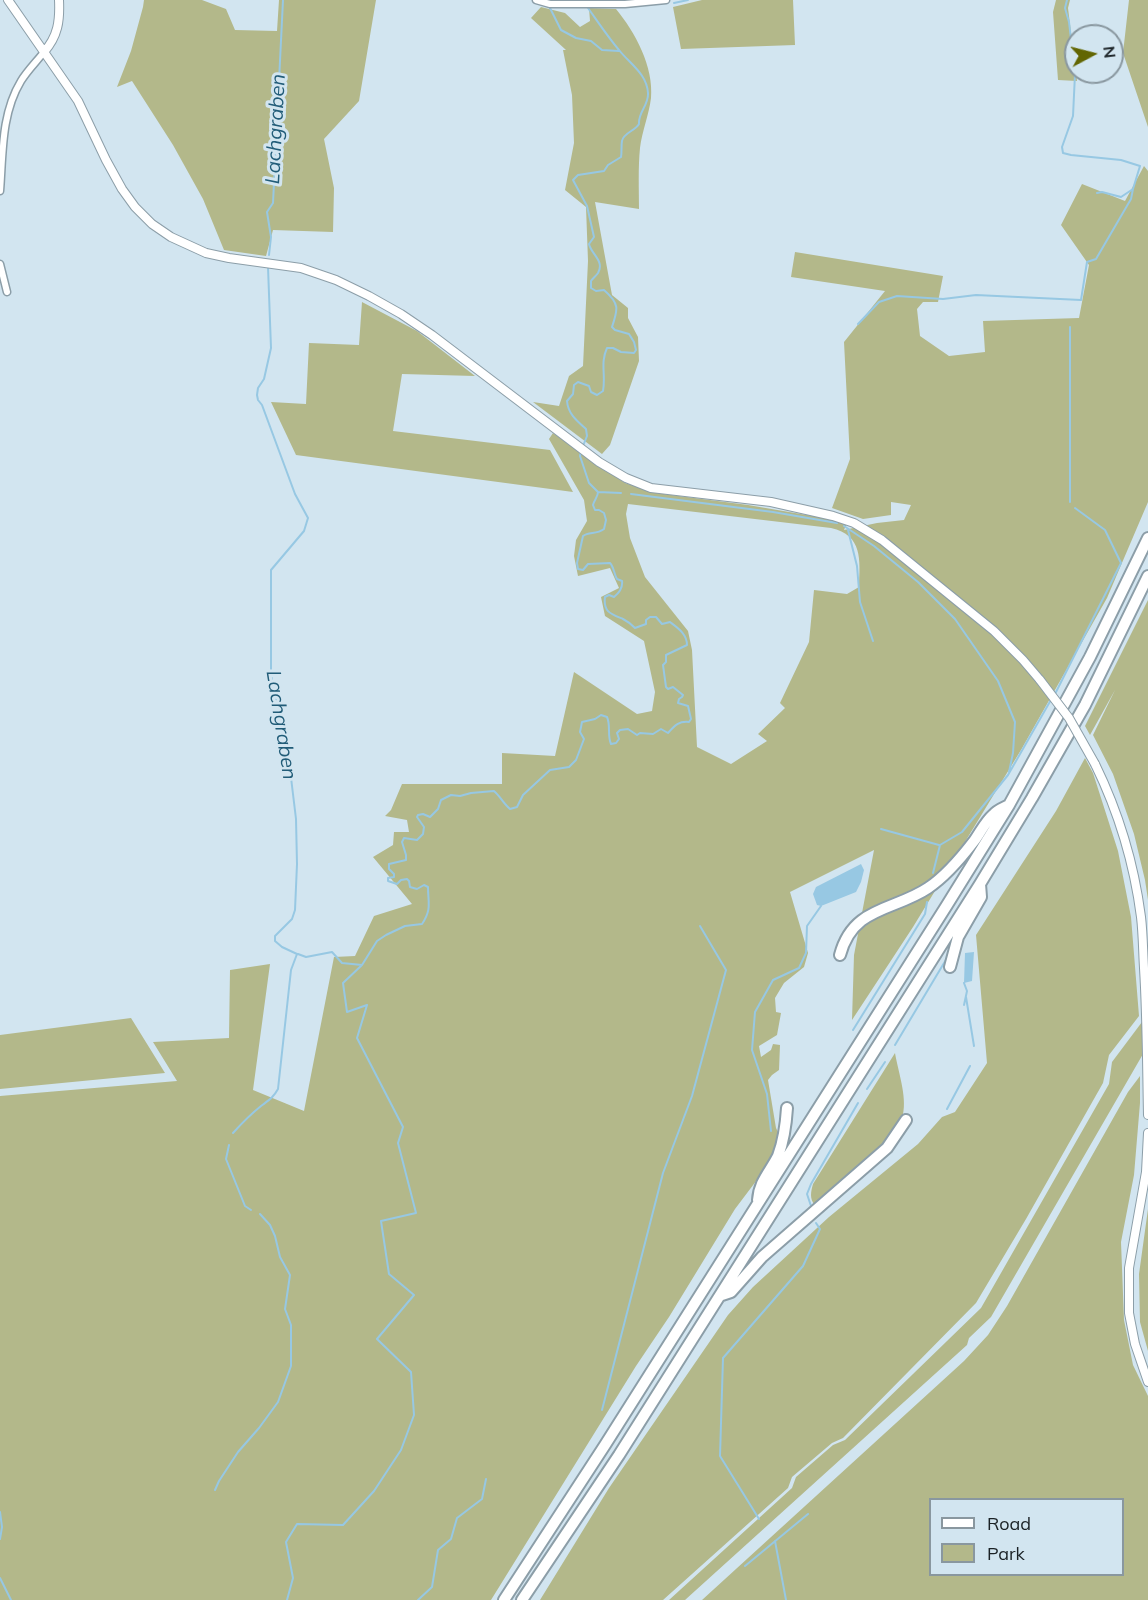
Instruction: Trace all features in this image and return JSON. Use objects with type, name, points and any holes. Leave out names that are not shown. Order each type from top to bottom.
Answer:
[{"type":"highway","points":[[504,1600],[605,1445],[1009,805],[1090,657],[1148,538]]},
{"type":"highway","points":[[522,1600],[722,1295],[980,884],[1084,705],[1148,576]]},
{"type":"highway","points":[[840,955],[854,926],[875,911],[918,894],[936,882],[973,842],[994,813],[1009,805]]},
{"type":"highway","points":[[950,967],[958,937],[981,897],[980,884]]},
{"type":"highway","points":[[758,1203],[759,1188],[778,1155],[783,1139],[787,1107]]},
{"type":"highway","points":[[722,1295],[731,1292],[762,1257],[887,1148],[906,1120]]},
{"type":"street","points":[[8,0],[78,101],[122,189],[135,207],[152,224],[177,240],[206,253],[301,268],[336,280],[369,296],[427,332],[616,473],[645,486],[676,492],[771,502],[854,522],[882,540],[994,632],[1023,660],[1069,718],[1110,793],[1126,842],[1142,920],[1148,1115]]},
{"type":"street","points":[[0,191],[4,135],[13,96],[22,79],[52,41],[60,19],[59,0]]},
{"type":"street","points":[[536,0],[550,3],[615,4],[666,0]]},
{"type":"street","points":[[0,264],[7,292]]},
{"type":"street","points":[[1148,1133],[1146,1172],[1129,1268],[1129,1313],[1148,1382]]},
{"type":"green space","points":[[144,0],[202,0],[226,9],[235,30],[277,31],[279,0],[376,0],[359,101],[324,139],[334,188],[333,232],[273,230],[266,256],[224,250],[203,199],[173,145],[132,81],[117,87],[131,51]]},
{"type":"green space","points":[[702,0],[793,0],[795,45],[681,49],[673,7]]},
{"type":"green space","points":[[1056,0],[1070,0],[1068,8],[1070,24],[1064,24],[1064,80],[1058,80],[1053,12]]},
{"type":"green space","points":[[1129,0],[1148,0],[1148,127],[1124,56]]},
{"type":"green space","points":[[541,7],[565,13],[580,27],[590,21],[589,8],[616,9],[642,50],[651,86],[650,104],[640,148],[639,209],[595,202],[612,295],[628,308],[628,318],[638,337],[639,361],[610,445],[602,454],[533,402],[559,406],[569,376],[583,366],[588,261],[586,207],[565,190],[574,143],[572,95],[563,50],[566,50],[531,18]]},
{"type":"green space","points":[[1144,166],[1148,171],[1148,502],[1107,598],[1021,750],[913,927],[852,1020],[854,955],[874,850],[790,892],[808,953],[804,967],[784,983],[775,998],[776,1012],[781,1013],[777,1035],[759,1046],[761,1057],[771,1050],[773,1044],[780,1045],[779,1070],[768,1080],[779,1134],[772,1160],[735,1209],[491,1600],[0,1600],[0,1096],[177,1081],[153,1042],[229,1038],[230,970],[270,964],[253,1090],[304,1111],[334,957],[355,956],[374,916],[412,904],[373,857],[393,845],[394,832],[409,832],[407,820],[385,816],[391,810],[402,784],[502,784],[502,753],[555,756],[574,672],[637,714],[652,711],[655,692],[644,641],[605,616],[601,597],[619,588],[610,568],[578,576],[574,556],[576,540],[587,521],[584,500],[549,439],[553,433],[625,483],[656,493],[836,520],[847,523],[844,530],[904,520],[911,505],[891,502],[891,515],[863,519],[832,508],[850,459],[844,342],[885,291],[791,277],[795,252],[943,276],[938,302],[923,302],[917,309],[920,336],[949,356],[985,352],[983,321],[1079,318],[1089,265],[1061,225],[1082,184],[1125,201]],"holes":[[[628,504],[831,528],[849,536],[854,543],[859,558],[859,587],[847,594],[814,590],[809,642],[780,703],[785,708],[758,734],[767,741],[731,764],[697,747],[692,650],[688,631],[645,577],[630,538],[626,514]]]},
{"type":"green space","points":[[362,302],[417,331],[475,376],[402,374],[393,431],[550,450],[573,492],[296,455],[271,402],[306,404],[309,343],[359,345]]},
{"type":"green space","points":[[1148,600],[1148,900],[1134,834],[1113,774],[1093,735],[1115,690],[1090,735],[1085,726]]},
{"type":"green space","points":[[1085,758],[1093,773],[1118,851],[1131,917],[1139,1016],[1109,1055],[1103,1083],[976,1303],[843,1438],[832,1443],[792,1477],[788,1488],[663,1600],[540,1600],[609,1488],[728,1315],[753,1287],[829,1217],[918,1144],[942,1117],[955,1112],[987,1063],[976,935],[1056,811]]},
{"type":"green space","points":[[131,1018],[165,1073],[0,1089],[0,1035]]},
{"type":"green space","points":[[1142,1022],[1143,1054],[991,1317],[969,1338],[967,1345],[685,1600],[669,1600],[792,1488],[796,1477],[833,1445],[845,1440],[981,1308],[1109,1084],[1112,1062]]},
{"type":"green space","points":[[895,1053],[904,1099],[903,1114],[898,1125],[887,1143],[815,1205],[811,1198],[813,1184]]},
{"type":"green space","points":[[1140,1076],[1134,1175],[1121,1242],[1124,1320],[1133,1365],[1148,1396],[1148,1600],[702,1600],[964,1361],[988,1335],[1007,1306],[1128,1092]]},
{"type":"green space","points":[[1148,1209],[1148,1351],[1140,1322],[1139,1274]]},
{"type":"water","points":[[861,864],[864,870],[856,892],[821,906],[817,905],[813,894],[816,887]]},
{"type":"water","points":[[974,952],[972,981],[964,983],[965,953]]},
{"type":"waterway","name":"Lachgraben","points":[[269,255],[271,237],[267,212],[273,203],[283,0]]},
{"type":"waterway","points":[[674,3],[688,0]]},
{"type":"waterway","points":[[1067,0],[1065,8],[1069,22],[1075,74],[1073,116],[1062,147],[1063,153],[1121,160],[1140,166],[1133,189],[1121,197],[1102,192],[1097,193]]},
{"type":"waterway","points":[[550,8],[561,30],[576,38],[591,41],[602,50],[619,51]]},
{"type":"waterway","points":[[583,446],[587,436],[586,429],[571,413],[567,401],[573,394],[574,385],[578,382],[589,386],[591,392],[597,395],[603,391],[604,359],[607,348],[634,353],[636,350],[629,334],[612,327],[616,311],[613,299],[604,290],[596,291],[591,288],[591,281],[598,273],[600,265],[589,244],[594,237],[587,206],[573,180],[578,175],[604,171],[608,165],[621,157],[623,138],[639,124],[648,93],[645,80],[588,8]]},
{"type":"waterway","points":[[858,324],[879,302],[897,296],[943,299],[976,295],[1081,300],[1087,262],[1096,259],[1131,199],[1133,189]]},
{"type":"waterway","name":"Lachgraben","points":[[233,1133],[250,1115],[271,1099],[278,1089],[291,970],[297,954],[275,941],[275,936],[292,919],[295,910],[297,864],[296,819],[289,761],[271,675],[271,570],[304,531],[308,518],[295,494],[257,395],[258,388],[264,379],[271,348],[268,267]]},
{"type":"waterway","points":[[1070,327],[1070,502]]},
{"type":"waterway","points":[[287,1600],[293,1578],[286,1542],[297,1524],[343,1525],[374,1491],[401,1450],[414,1415],[411,1372],[377,1339],[414,1295],[389,1274],[381,1221],[416,1213],[398,1143],[403,1127],[357,1038],[367,1005],[347,1012],[343,983],[362,965],[377,941],[405,926],[422,924],[427,914],[428,887],[424,885],[417,889],[410,887],[407,879],[397,884],[388,881],[388,878],[394,877],[389,864],[406,860],[402,842],[404,838],[417,840],[423,834],[424,827],[418,815],[423,814],[430,817],[438,809],[441,800],[451,795],[460,796],[494,791],[510,809],[517,807],[523,795],[550,770],[569,767],[576,760],[584,739],[580,732],[582,722],[601,715],[607,717],[611,744],[616,743],[619,739],[617,733],[620,730],[628,729],[637,735],[640,733],[653,734],[661,729],[668,733],[677,724],[689,722],[691,719],[688,706],[678,703],[683,695],[673,687],[668,689],[666,687],[663,665],[666,662],[666,655],[687,645],[684,634],[670,622],[662,624],[656,617],[650,617],[646,620],[646,624],[635,628],[609,612],[605,606],[605,597],[609,595],[614,597],[622,584],[622,581],[617,579],[610,563],[588,564],[583,570],[578,569],[577,563],[583,536],[604,529],[606,520],[604,513],[595,510],[593,505],[598,492],[589,483],[580,456],[581,451]]},
{"type":"waterway","points":[[598,492],[621,493]]},
{"type":"waterway","points":[[631,494],[773,512],[837,523]]},
{"type":"waterway","points":[[1055,694],[1121,563],[1105,530],[1075,508]]},
{"type":"waterway","points":[[844,526],[874,546],[918,582],[955,619],[998,681],[1015,722],[1009,772]]},
{"type":"waterway","points":[[848,530],[857,566],[860,602],[873,641]]},
{"type":"waterway","points":[[933,873],[940,845],[962,832],[1008,775],[1052,698]]},
{"type":"waterway","points":[[881,829],[939,845]]},
{"type":"waterway","points":[[853,1030],[925,914],[927,902]]},
{"type":"waterway","points":[[771,1131],[767,1094],[752,1050],[755,1012],[773,980],[799,968],[806,953],[807,926],[821,906]]},
{"type":"waterway","points":[[602,1410],[663,1173],[692,1096],[726,970],[700,926]]},
{"type":"waterway","points":[[298,954],[306,957],[332,952],[342,963],[362,965]]},
{"type":"waterway","points":[[895,1045],[947,958]]},
{"type":"waterway","points":[[964,983],[967,991],[964,1005]]},
{"type":"waterway","points":[[966,997],[974,1046]]},
{"type":"waterway","points":[[867,1089],[885,1062]]},
{"type":"waterway","points":[[947,1109],[970,1066]]},
{"type":"waterway","points":[[811,1206],[807,1194],[811,1184],[858,1103]]},
{"type":"waterway","name":"Lachgraben","points":[[229,1145],[226,1159],[245,1206],[251,1210]]},
{"type":"waterway","name":"Lachgraben","points":[[215,1490],[238,1452],[278,1402],[291,1366],[291,1325],[285,1309],[290,1275],[280,1257],[270,1225],[260,1214]]},
{"type":"waterway","points":[[759,1519],[720,1456],[723,1358],[803,1266],[820,1229],[816,1223]]},
{"type":"waterway","points":[[418,1600],[432,1587],[438,1550],[451,1539],[457,1518],[482,1499],[486,1479]]},
{"type":"waterway","points":[[0,1512],[2,1527],[0,1539]]},
{"type":"waterway","points":[[745,1566],[808,1514]]},
{"type":"waterway","points":[[775,1541],[786,1600]]},
{"type":"waterway","points":[[0,1578],[11,1600]]}]
